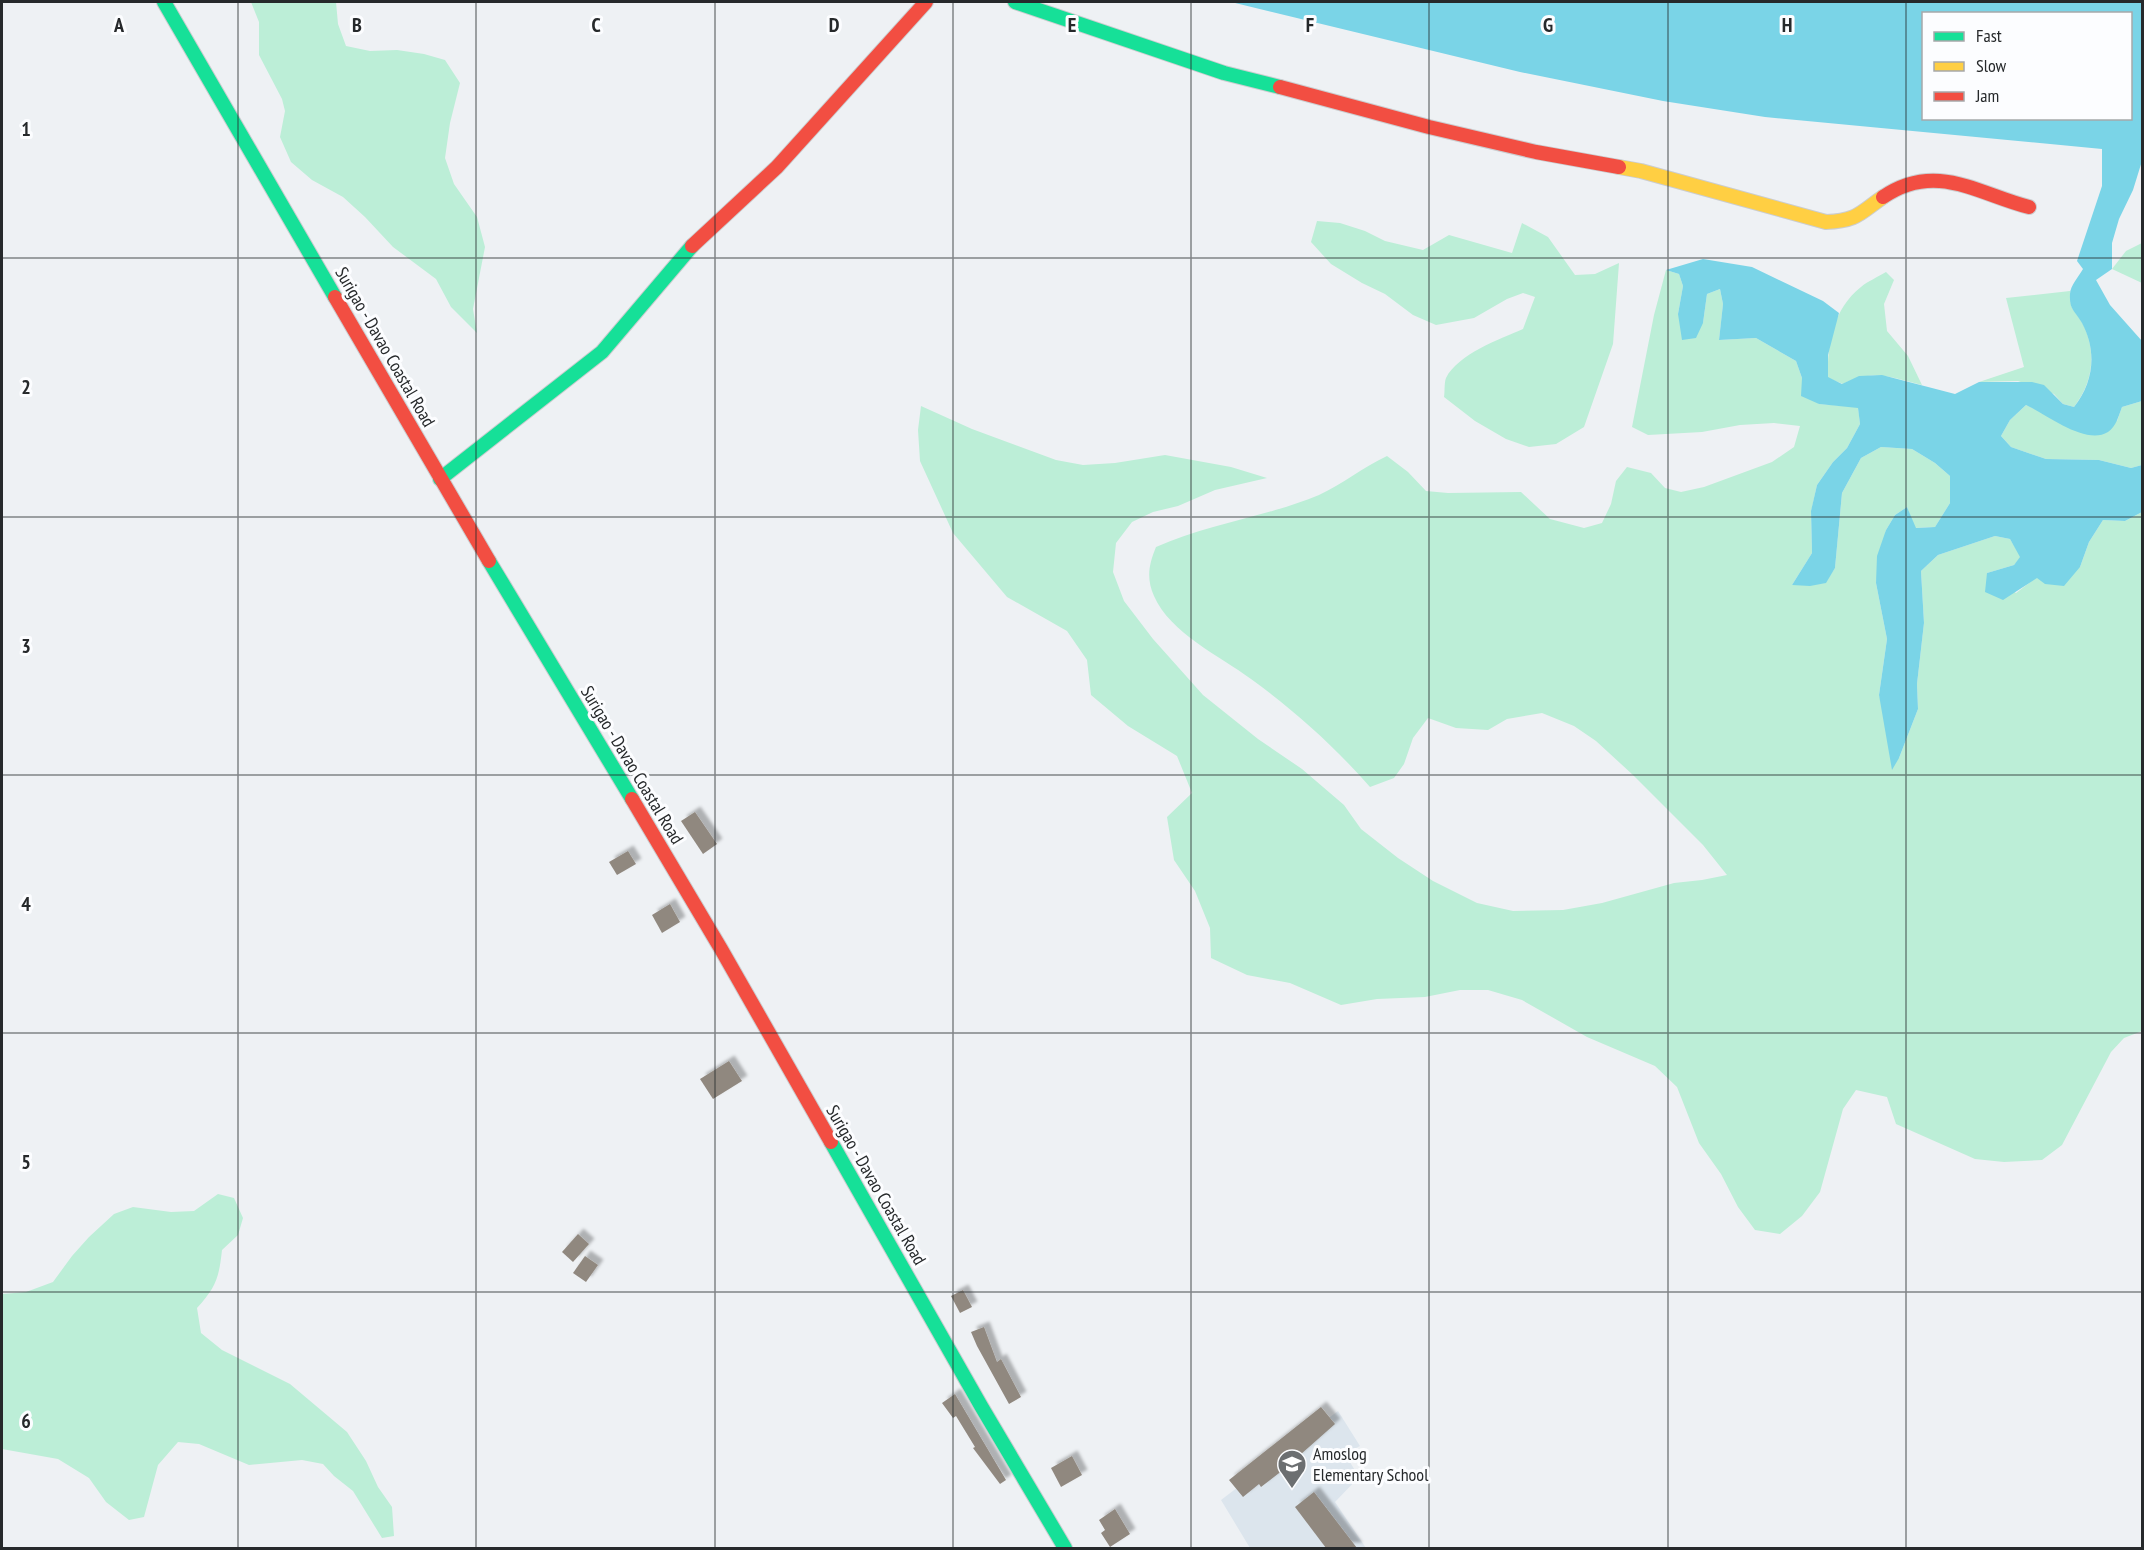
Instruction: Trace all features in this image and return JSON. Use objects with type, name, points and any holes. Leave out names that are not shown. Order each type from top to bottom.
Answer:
[{"type":"main road","name":"Surigao - Davao Coastal Road","points":[[164,2],[440,479],[721,950],[975,1396],[1065,1548]]},
{"type":"main road","points":[[440,479],[613,341],[684,254],[777,167],[926,2]]},
{"type":"main road","points":[[1015,2],[1224,73],[1429,127],[1536,152],[1641,171],[1826,222],[1843,222],[1860,217],[1898,188],[1922,182],[1956,182],[2010,203],[2029,207]]},
{"type":"shaded area","name":"Amoslog Elementary School","points":[[1338,1411],[1360,1446],[1345,1454],[1359,1477],[1335,1502],[1366,1548],[1250,1548],[1221,1500]]},
{"type":"green space","points":[[251,2],[336,2],[338,24],[346,46],[370,51],[397,50],[445,60],[460,83],[450,123],[445,158],[454,184],[477,217],[485,247],[473,309],[477,333],[451,307],[436,279],[393,247],[343,197],[312,180],[291,162],[280,137],[285,111],[282,99],[259,55],[259,22]]},
{"type":"green space","points":[[1317,221],[1340,223],[1365,231],[1385,241],[1423,250],[1449,235],[1512,253],[1522,223],[1548,237],[1575,275],[1595,274],[1619,263],[1613,344],[1584,427],[1556,444],[1529,447],[1506,439],[1475,421],[1444,397],[1445,380],[1452,369],[1480,348],[1523,329],[1535,297],[1523,293],[1507,299],[1474,318],[1436,325],[1413,315],[1385,294],[1331,264],[1311,242]]},
{"type":"green space","points":[[2142,243],[2142,283],[2112,269],[2126,251]]},
{"type":"green space","points":[[1666,270],[1679,274],[1683,286],[1678,314],[1703,323],[1707,294],[1720,289],[1723,304],[1719,340],[1756,338],[1796,361],[1802,378],[1819,404],[1858,407],[1860,424],[1847,448],[1833,462],[1817,485],[1811,512],[1812,553],[1792,585],[1825,583],[1835,568],[1842,493],[1861,458],[1881,447],[1912,449],[1935,463],[1950,476],[1950,503],[1935,527],[1915,528],[1907,507],[1895,515],[1886,530],[1876,583],[1887,639],[1879,695],[1899,758],[1918,709],[1917,684],[1924,623],[1921,571],[1938,555],[1995,536],[2010,539],[2021,557],[2014,565],[1987,573],[2016,593],[2037,577],[2080,567],[2089,542],[2103,520],[2125,521],[2142,512],[2142,1031],[2124,1038],[2111,1052],[2062,1145],[2042,1160],[2004,1162],[1975,1159],[1896,1124],[1887,1097],[1856,1090],[1843,1109],[1820,1192],[1802,1216],[1780,1234],[1755,1230],[1738,1207],[1721,1174],[1699,1143],[1677,1087],[1655,1066],[1587,1037],[1522,1000],[1488,990],[1460,990],[1425,997],[1377,999],[1341,1005],[1290,983],[1247,975],[1211,958],[1210,928],[1195,891],[1174,860],[1167,817],[1192,793],[1177,756],[1128,726],[1091,695],[1087,660],[1067,631],[1007,597],[953,533],[920,461],[918,430],[921,406],[972,429],[1056,460],[1083,465],[1115,463],[1165,455],[1231,467],[1267,478],[1215,490],[1178,506],[1153,512],[1132,522],[1116,543],[1113,572],[1124,601],[1153,639],[1203,695],[1258,739],[1302,769],[1344,805],[1361,829],[1398,858],[1433,881],[1477,903],[1513,911],[1563,910],[1602,903],[1674,883],[1727,875],[1703,845],[1596,741],[1574,726],[1542,713],[1507,719],[1488,730],[1456,728],[1428,718],[1413,738],[1404,764],[1394,778],[1370,787],[1328,743],[1298,716],[1251,679],[1197,643],[1172,621],[1161,609],[1154,596],[1149,577],[1156,547],[1196,532],[1299,503],[1336,486],[1387,456],[1408,472],[1426,491],[1521,492],[1550,519],[1584,528],[1602,523],[1611,504],[1616,481],[1627,467],[1651,473],[1665,488],[1681,492],[1704,487],[1772,462],[1794,447],[1800,426],[1774,423],[1740,425],[1702,432],[1648,435],[1632,427],[1654,315]]},
{"type":"green space","points":[[1886,272],[1894,280],[1884,304],[1887,331],[1908,356],[1922,385],[1882,376],[1854,379],[1843,384],[1828,378],[1831,340],[1838,316],[1861,287]]},
{"type":"green space","points":[[2070,291],[2072,306],[2083,324],[2091,356],[2089,377],[2074,407],[2063,404],[2054,394],[2018,381],[1979,382],[2024,367],[2006,298]]},
{"type":"green space","points":[[2142,401],[2142,465],[2131,468],[2099,460],[2046,459],[2011,447],[2001,436],[2010,420],[2026,405],[2049,416],[2117,421],[2122,407]]},
{"type":"green space","points":[[218,1194],[234,1198],[243,1218],[238,1235],[222,1250],[220,1268],[212,1288],[197,1308],[201,1333],[222,1350],[290,1384],[347,1432],[392,1507],[394,1536],[382,1538],[353,1491],[323,1464],[302,1460],[249,1465],[199,1444],[178,1442],[158,1465],[144,1517],[129,1520],[106,1502],[89,1478],[58,1459],[2,1449],[2,1294],[26,1292],[53,1282],[89,1237],[114,1214],[133,1207],[171,1212],[194,1211]]},
{"type":"water","points":[[1231,2],[2142,2],[2142,161],[2112,243],[2112,269],[2096,280],[2110,305],[2142,341],[2142,401],[2122,407],[2113,427],[2108,432],[2099,435],[2089,435],[2067,428],[2026,405],[2010,420],[2001,436],[2011,447],[2046,459],[2099,460],[2131,468],[2142,465],[2142,512],[2125,521],[2103,520],[2089,542],[2080,567],[2064,586],[2045,584],[2037,578],[2003,600],[1985,592],[1987,573],[2014,565],[2020,557],[2010,539],[1995,536],[1938,555],[1921,571],[1924,623],[1917,684],[1918,709],[1892,770],[1879,695],[1887,639],[1876,583],[1877,556],[1886,530],[1895,515],[1907,507],[1916,528],[1935,527],[1950,503],[1950,476],[1935,463],[1912,449],[1881,447],[1861,458],[1842,493],[1835,568],[1826,583],[1810,586],[1792,585],[1812,553],[1811,511],[1817,485],[1833,462],[1847,448],[1860,424],[1858,408],[1819,404],[1801,396],[1802,378],[1796,361],[1756,338],[1719,340],[1723,304],[1720,289],[1707,294],[1703,323],[1696,338],[1682,340],[1678,314],[1683,286],[1679,274],[1666,270],[1703,259],[1752,267],[1823,301],[1839,313],[1828,355],[1828,377],[1842,384],[1859,376],[1882,375],[1955,394],[1979,382],[2032,382],[2044,385],[2063,404],[2074,407],[2086,387],[2091,355],[2087,334],[2072,307],[2070,291],[2083,269],[2077,261],[2102,186],[2102,149],[1765,117],[1663,101],[1520,72]]},
{"type":"building","points":[[695,812],[717,844],[703,854],[681,821]]},
{"type":"building","points":[[628,851],[636,864],[617,875],[609,862]]},
{"type":"building","points":[[670,904],[680,922],[662,933],[652,915]]},
{"type":"building","points":[[729,1061],[742,1081],[713,1099],[700,1079]]},
{"type":"building","points":[[578,1234],[589,1244],[573,1262],[562,1252]]},
{"type":"building","points":[[585,1256],[598,1265],[586,1282],[573,1273]]},
{"type":"building","points":[[963,1290],[972,1307],[960,1313],[951,1296]]},
{"type":"building","points":[[984,1327],[997,1362],[1001,1359],[1021,1397],[1009,1404],[971,1332]]},
{"type":"building","points":[[955,1394],[1006,1480],[1000,1484],[973,1448],[975,1447],[956,1416],[953,1418],[942,1403]]},
{"type":"building","points":[[1321,1407],[1335,1424],[1283,1470],[1261,1487],[1259,1484],[1243,1497],[1229,1480]]},
{"type":"building","points":[[1072,1456],[1082,1475],[1061,1487],[1051,1468]]},
{"type":"building","points":[[1314,1492],[1357,1548],[1326,1548],[1295,1507]]},
{"type":"building","points":[[1115,1509],[1130,1534],[1110,1547],[1101,1533],[1105,1530],[1099,1520]]},
{"type":"traffic: fast","points":[[164,2],[335,297]]},
{"type":"traffic: fast","points":[[1015,2],[1224,73],[1280,87]]},
{"type":"traffic: fast","points":[[440,479],[602,352],[692,246]]},
{"type":"traffic: fast","points":[[489,561],[632,799]]},
{"type":"traffic: fast","points":[[831,1142],[981,1406],[1065,1548]]},
{"type":"traffic: slow","points":[[1619,167],[1826,222],[1852,218],[1883,197]]},
{"type":"traffic: jam","points":[[692,246],[777,167],[926,2]]},
{"type":"traffic: jam","points":[[1280,87],[1429,127],[1536,152],[1619,167]]},
{"type":"traffic: jam","points":[[1883,197],[1902,187],[1921,182],[1939,181],[1957,184],[2029,207]]},
{"type":"traffic: jam","points":[[335,297],[489,561]]},
{"type":"traffic: jam","points":[[632,799],[831,1142]]},
{"type":"place","name":"Amoslog Elementary School","points":[[1292,1490]]}]
